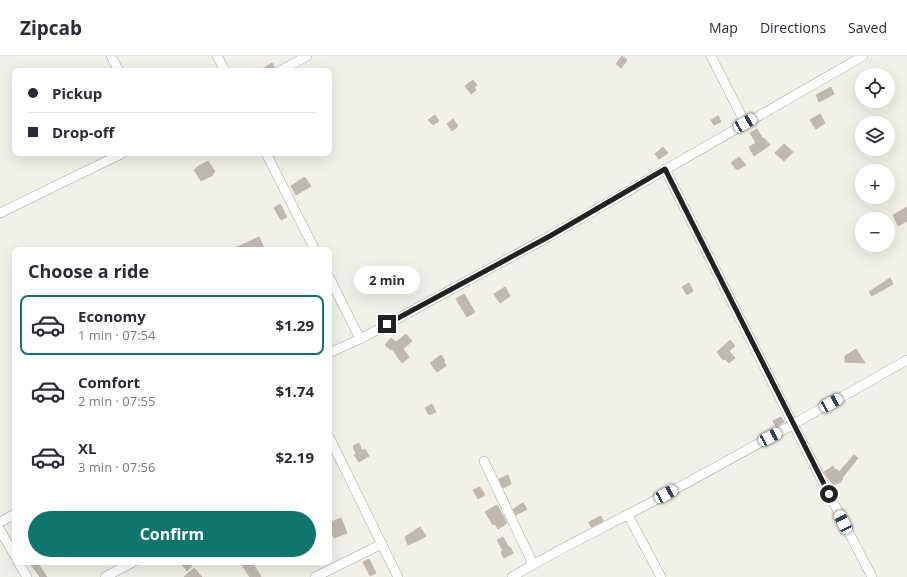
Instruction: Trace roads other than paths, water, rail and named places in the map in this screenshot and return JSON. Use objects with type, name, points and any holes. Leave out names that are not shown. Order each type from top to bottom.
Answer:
[{"type":"street","points":[[110,56],[117,68]]},
{"type":"street","points":[[217,56],[223,68]]},
{"type":"street","points":[[285,68],[306,56]]},
{"type":"street","points":[[711,56],[745,123]]},
{"type":"street","points":[[332,352],[543,240],[863,56]]},
{"type":"street","points":[[0,213],[117,156]]},
{"type":"street","points":[[268,156],[313,247]]},
{"type":"street","points":[[665,169],[872,577]]},
{"type":"street","points":[[332,283],[360,338]]},
{"type":"street","points":[[512,577],[533,564],[794,424],[907,360]]},
{"type":"street","points":[[332,443],[398,577]]},
{"type":"street","points":[[484,461],[533,564]]},
{"type":"street","points":[[628,514],[661,577]]},
{"type":"street","points":[[0,522],[12,516]]},
{"type":"street","points":[[0,530],[12,551]]},
{"type":"street","points":[[314,577],[382,544]]},
{"type":"street","points":[[20,565],[27,577]]},
{"type":"street","points":[[105,577],[127,565]]}]
